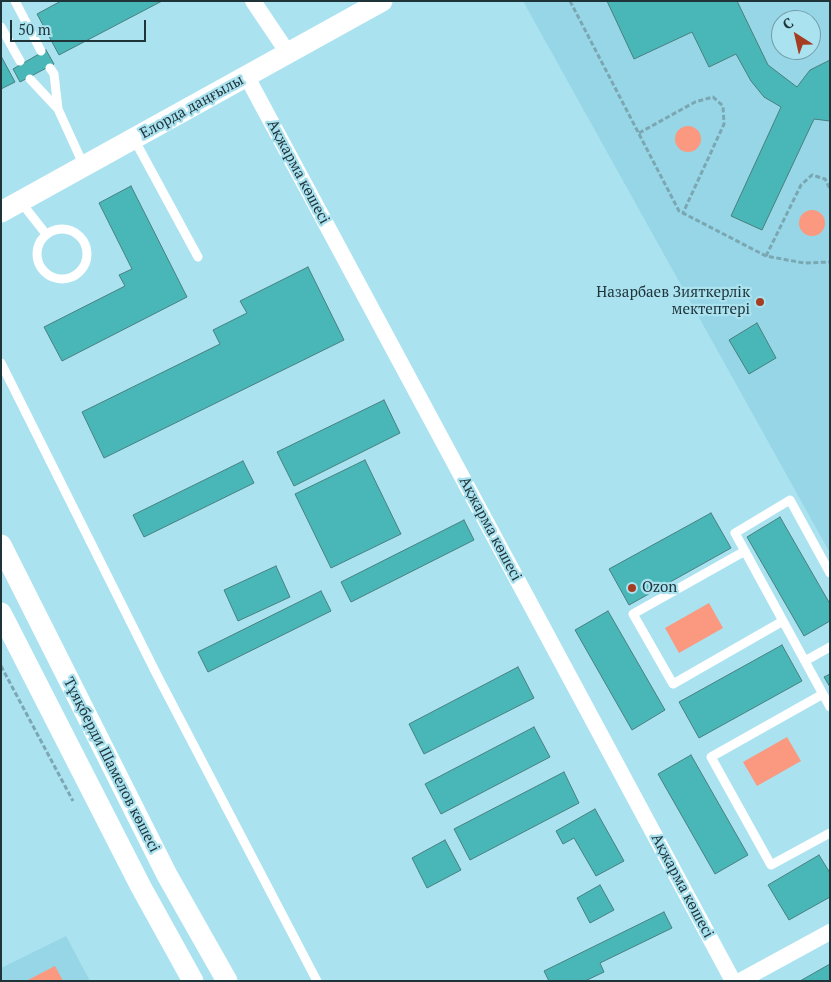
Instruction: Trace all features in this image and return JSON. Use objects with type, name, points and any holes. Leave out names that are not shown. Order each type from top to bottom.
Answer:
[{"type":"street","points":[[253,1],[288,53]]},
{"type":"street","name":"Елорда даңғылы","points":[[1,212],[247,77],[369,4]]},
{"type":"street","name":"Ақжарма көшесі","points":[[247,77],[733,981]]},
{"type":"street","name":"Тұяқберди Шамелов көшесі","points":[[1,545],[167,875],[227,981]]},
{"type":"street","name":"Тұяқберди Шамелов көшесі","points":[[1,613],[141,887],[193,981]]},
{"type":"street","points":[[740,981],[830,932]]},
{"type":"lane","points":[[15,1],[41,50]]},
{"type":"lane","points":[[1,27],[20,61]]},
{"type":"lane","points":[[50,68],[54,74],[58,108],[84,166]]},
{"type":"lane","points":[[30,79],[58,108]]},
{"type":"lane","points":[[134,139],[198,257]]},
{"type":"lane","points":[[20,201],[46,234]]},
{"type":"lane","points":[[62,228],[71,230],[84,241],[87,258],[78,273],[71,277],[56,278],[42,270],[36,255],[41,239],[46,234],[62,228]]},
{"type":"lane","points":[[1,363],[148,658],[316,981]]},
{"type":"lane","points":[[830,573],[790,500],[735,533],[830,707]]},
{"type":"lane","points":[[746,551],[633,614],[673,684],[783,621]]},
{"type":"lane","points":[[805,661],[830,647]]},
{"type":"lane","points":[[823,694],[712,757],[771,865],[830,833]]},
{"type":"path","points":[[570,1],[679,210],[766,256],[804,263],[830,262]]},
{"type":"path","points":[[639,133],[695,102],[712,97],[723,106],[724,124],[683,213]]},
{"type":"path","points":[[766,256],[801,185],[812,175],[825,179],[830,189]]},
{"type":"path","points":[[1,666],[74,804]]},
{"type":"shaded area","name":"Назарбаев Зияткерлік мектептері","points":[[523,1],[830,1],[830,553]]},
{"type":"shaded area","points":[[688,126],[697,130],[701,139],[697,148],[688,152],[679,148],[675,139],[679,130]]},
{"type":"shaded area","points":[[812,210],[821,214],[825,223],[821,232],[812,236],[803,232],[799,223],[803,214]]},
{"type":"shaded area","points":[[709,603],[723,628],[679,653],[665,628]]},
{"type":"shaded area","points":[[787,737],[801,761],[757,786],[743,762]]},
{"type":"shaded area","points":[[66,936],[90,981],[1,981],[1,968]]},
{"type":"shaded area","points":[[55,966],[63,981],[26,981]]},
{"type":"building","points":[[61,1],[162,1],[59,55],[37,14]]},
{"type":"building","points":[[607,1],[737,1],[768,65],[797,87],[810,70],[830,60],[830,121],[814,119],[762,230],[731,216],[781,107],[764,97],[751,81],[736,54],[709,67],[692,32],[634,59]]},
{"type":"building","points":[[46,50],[54,64],[20,82],[13,69]]},
{"type":"building","points":[[1,56],[15,82],[1,89]]},
{"type":"building","points":[[131,186],[187,297],[62,361],[44,327],[125,286],[119,275],[132,269],[99,203]]},
{"type":"building","points":[[308,267],[344,340],[104,458],[82,412],[220,344],[213,330],[247,313],[240,301]]},
{"type":"building","points":[[757,323],[776,358],[749,374],[729,340]]},
{"type":"building","points":[[384,400],[400,433],[294,486],[277,452]]},
{"type":"building","points":[[365,460],[401,534],[331,568],[295,494]]},
{"type":"building","points":[[243,461],[254,483],[144,537],[133,515]]},
{"type":"building","points":[[711,513],[731,548],[629,605],[609,569]]},
{"type":"building","points":[[780,517],[830,604],[830,621],[804,636],[747,537]]},
{"type":"building","points":[[464,520],[474,540],[351,602],[341,582]]},
{"type":"building","points":[[276,566],[290,597],[238,621],[224,590]]},
{"type":"building","points":[[321,591],[331,611],[208,672],[198,652]]},
{"type":"building","points":[[608,611],[665,710],[632,730],[575,630]]},
{"type":"building","points":[[782,645],[802,681],[699,738],[679,702]]},
{"type":"building","points":[[518,667],[534,698],[424,754],[409,724]]},
{"type":"building","points":[[830,674],[830,687],[824,677]]},
{"type":"building","points":[[534,727],[550,757],[441,814],[425,784]]},
{"type":"building","points":[[691,755],[748,855],[715,874],[658,774]]},
{"type":"building","points":[[564,772],[579,803],[470,860],[454,829]]},
{"type":"building","points":[[595,809],[624,861],[596,876],[574,838],[563,844],[556,831]]},
{"type":"building","points":[[445,840],[461,870],[427,888],[412,858]]},
{"type":"building","points":[[819,855],[830,873],[830,897],[789,920],[768,885]]},
{"type":"building","points":[[600,885],[614,910],[590,923],[577,898]]},
{"type":"building","points":[[664,912],[672,928],[600,963],[604,972],[585,981],[549,981],[544,971]]},
{"type":"building","points":[[830,964],[830,981],[800,981]]},
{"type":"place","name":"Назарбаев Зияткерлік мектептері","points":[[760,302]]},
{"type":"place","name":"Ozon","points":[[632,588]]}]
